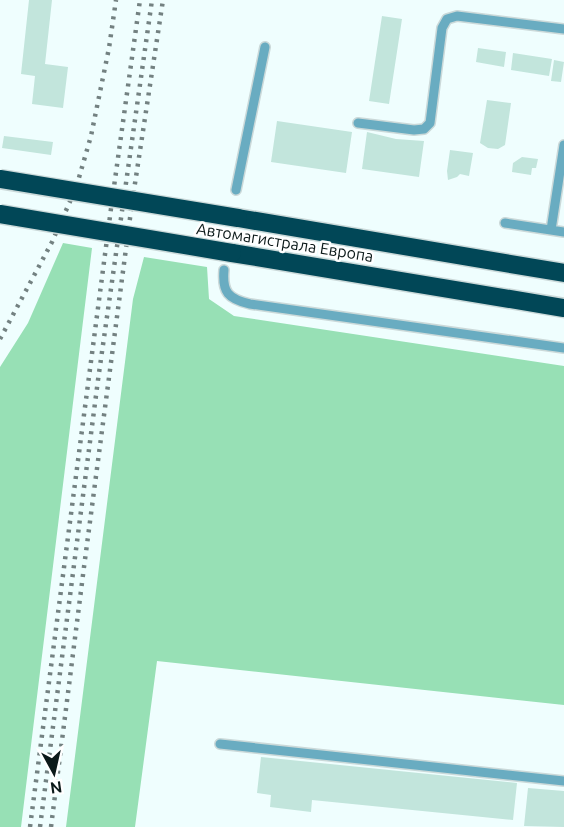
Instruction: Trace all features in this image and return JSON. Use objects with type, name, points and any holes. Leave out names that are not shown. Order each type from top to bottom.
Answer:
[{"type":"highway","name":"Автомагистрала Европа","points":[[0,179],[564,273]]},
{"type":"highway","name":"Автомагистрала Европа","points":[[0,214],[564,308]]},
{"type":"lane","points":[[358,123],[414,130],[424,129],[430,123],[442,28],[447,19],[458,16],[564,29]]},
{"type":"lane","points":[[236,190],[265,47]]},
{"type":"lane","points":[[551,230],[562,177],[564,145]]},
{"type":"lane","points":[[505,223],[564,232]]},
{"type":"lane","points":[[224,270],[225,290],[240,302],[564,348]]},
{"type":"lane","points":[[220,744],[564,781]]},
{"type":"green space","points":[[63,243],[92,248],[21,827],[0,827],[0,367],[28,323]]},
{"type":"green space","points":[[144,257],[207,267],[209,299],[234,316],[564,366],[564,705],[157,661],[135,827],[66,827],[133,299]]},
{"type":"building","points":[[29,0],[52,0],[45,64],[68,67],[63,108],[32,104],[35,76],[21,74]]},
{"type":"building","points":[[382,16],[402,19],[389,104],[369,101]]},
{"type":"building","points":[[478,48],[506,52],[504,67],[476,62]]},
{"type":"building","points":[[513,53],[552,59],[549,76],[511,70]]},
{"type":"building","points":[[554,60],[564,62],[561,82],[551,81]]},
{"type":"building","points":[[487,100],[511,103],[505,145],[498,149],[488,148],[480,143]]},
{"type":"building","points":[[277,121],[352,132],[346,173],[271,162]]},
{"type":"building","points":[[367,132],[396,139],[424,141],[419,177],[362,169]]},
{"type":"building","points":[[4,136],[53,142],[51,155],[2,148]]},
{"type":"building","points":[[450,150],[473,153],[469,176],[460,174],[448,180]]},
{"type":"building","points":[[522,157],[538,159],[536,168],[532,168],[531,175],[512,172],[513,163]]},
{"type":"building","points":[[261,757],[517,783],[513,820],[312,800],[311,812],[270,807],[271,795],[257,793]]},
{"type":"building","points":[[528,788],[564,791],[564,827],[524,826]]},
{"type":"railway","points":[[0,339],[52,242],[76,188],[91,136],[116,0]]},
{"type":"railway","points":[[30,827],[140,0]]},
{"type":"railway","points":[[40,827],[98,380],[152,0]]},
{"type":"railway","points":[[51,827],[132,203],[163,0]]}]
